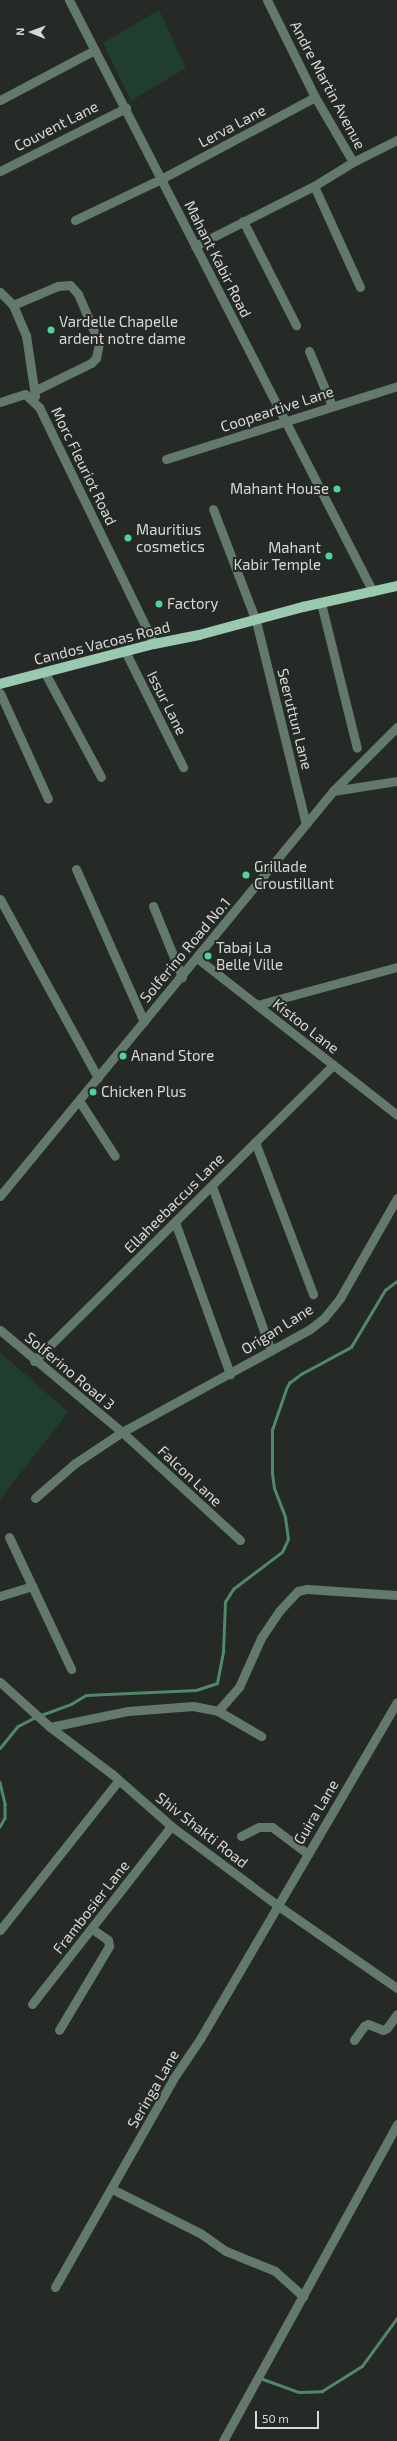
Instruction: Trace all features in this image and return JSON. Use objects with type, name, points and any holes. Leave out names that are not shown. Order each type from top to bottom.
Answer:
[{"type":"main road","name":"Candos Vacoas Road","points":[[0,684],[125,651],[256,621],[322,603],[397,586]]},
{"type":"street","name":"Mahant Kabir Road","points":[[69,0],[126,108],[195,246],[287,421],[373,592]]},
{"type":"street","name":"Andre Martin Avenue","points":[[267,0],[316,97],[353,162]]},
{"type":"street","points":[[0,100],[95,50]]},
{"type":"street","name":"Lerva Lane","points":[[75,220],[161,179],[316,97]]},
{"type":"street","name":"Couvent Lane","points":[[0,171],[126,108]]},
{"type":"street","points":[[195,246],[314,186],[353,162],[397,140]]},
{"type":"street","points":[[314,186],[360,287]]},
{"type":"street","points":[[243,222],[296,325]]},
{"type":"street","points":[[13,305],[58,286],[70,285],[78,294],[99,343],[96,358],[91,363],[36,390]]},
{"type":"street","points":[[0,292],[13,305],[26,335],[36,390],[35,401]]},
{"type":"street","points":[[309,351],[332,406]]},
{"type":"street","name":"Coopeartive Lane","points":[[166,459],[397,386]]},
{"type":"street","name":"Morc Fleuriot Road","points":[[0,402],[25,394],[35,401],[154,644]]},
{"type":"street","name":"Seeruttun Lane","points":[[213,510],[256,621],[306,824]]},
{"type":"street","points":[[322,603],[357,748]]},
{"type":"street","name":"Issur Lane","points":[[125,651],[183,767]]},
{"type":"street","points":[[45,673],[101,777]]},
{"type":"street","points":[[0,693],[48,799]]},
{"type":"street","name":"Solferino Road No.1","points":[[0,1196],[80,1102],[333,791],[397,727]]},
{"type":"street","points":[[333,791],[397,781]]},
{"type":"street","points":[[76,870],[144,1022]]},
{"type":"street","points":[[0,899],[98,1078]]},
{"type":"street","points":[[153,906],[182,977]]},
{"type":"street","name":"Kistoo Lane","points":[[197,958],[397,1115]]},
{"type":"street","points":[[257,1005],[397,967]]},
{"type":"street","name":"Ellaheebaccus Lane","points":[[34,1361],[333,1065]]},
{"type":"street","points":[[80,1102],[115,1156]]},
{"type":"street","points":[[256,1142],[313,1294]]},
{"type":"street","points":[[212,1186],[271,1350]]},
{"type":"street","name":"Origan Lane","points":[[35,1498],[74,1464],[122,1432],[310,1329],[324,1318],[340,1298],[397,1198]]},
{"type":"street","points":[[174,1222],[230,1374]]},
{"type":"street","name":"Solferino Road 3","points":[[1,1334],[122,1432]]},
{"type":"street","name":"Falcon Lane","points":[[122,1432],[240,1540]]},
{"type":"street","points":[[9,1537],[72,1669]]},
{"type":"street","points":[[0,1596],[32,1586]]},
{"type":"street","points":[[218,1712],[239,1687],[261,1638],[280,1610],[298,1591],[307,1589],[397,1595]]},
{"type":"street","name":"Shiv Shakti Road","points":[[0,1682],[50,1727],[119,1780],[171,1826],[277,1905],[397,1988]]},
{"type":"street","name":"Guira Lane","points":[[277,1905],[380,1734],[397,1702]]},
{"type":"street","points":[[50,1727],[128,1711],[193,1706],[218,1712],[261,1736]]},
{"type":"street","points":[[0,1930],[119,1780]]},
{"type":"street","name":"Frambosier Lane","points":[[32,2004],[171,1826]]},
{"type":"street","points":[[241,1836],[260,1827],[272,1827],[308,1854]]},
{"type":"street","name":"Seringa Lane","points":[[55,2287],[112,2189],[173,2079],[200,2039],[277,1905]]},
{"type":"street","points":[[59,2030],[109,1946],[108,1940],[92,1929]]},
{"type":"street","points":[[354,2040],[364,2026],[372,2024],[383,2030],[397,2014]]},
{"type":"street","points":[[223,2441],[397,2124]]},
{"type":"street","points":[[112,2189],[200,2233],[226,2251],[275,2271],[303,2296]]},
{"type":"green space","points":[[159,10],[186,68],[131,101],[103,43]]},
{"type":"green space","points":[[0,1352],[68,1412],[0,1500]]},
{"type":"waterway","points":[[41,1715],[71,1704],[86,1695],[196,1690],[217,1683],[223,1652],[225,1602],[233,1589],[282,1552],[288,1539],[285,1517],[274,1488],[272,1473],[272,1430],[286,1389],[289,1383],[301,1374],[351,1347],[385,1290],[397,1281]]},
{"type":"waterway","points":[[0,1748],[18,1726],[36,1717]]},
{"type":"waterway","points":[[0,1782],[5,1804],[5,1818],[0,1827]]},
{"type":"waterway","points":[[263,2379],[299,2392],[322,2391],[362,2366],[397,2318]]},
{"type":"place","name":"Vardelle Chapelle ardent notre dame","points":[[51,330]]},
{"type":"place","name":"Mahant House","points":[[337,489]]},
{"type":"place","name":"Mauritius cosmetics","points":[[128,538]]},
{"type":"place","name":"Mahant Kabir Temple","points":[[329,556]]},
{"type":"place","name":"Factory","points":[[159,604]]},
{"type":"place","name":"Grillade Croustillant","points":[[246,875]]},
{"type":"place","name":"Tabaj La Belle Ville","points":[[208,956]]},
{"type":"place","name":"Anand Store","points":[[123,1056]]},
{"type":"place","name":"Chicken Plus","points":[[93,1092]]}]
